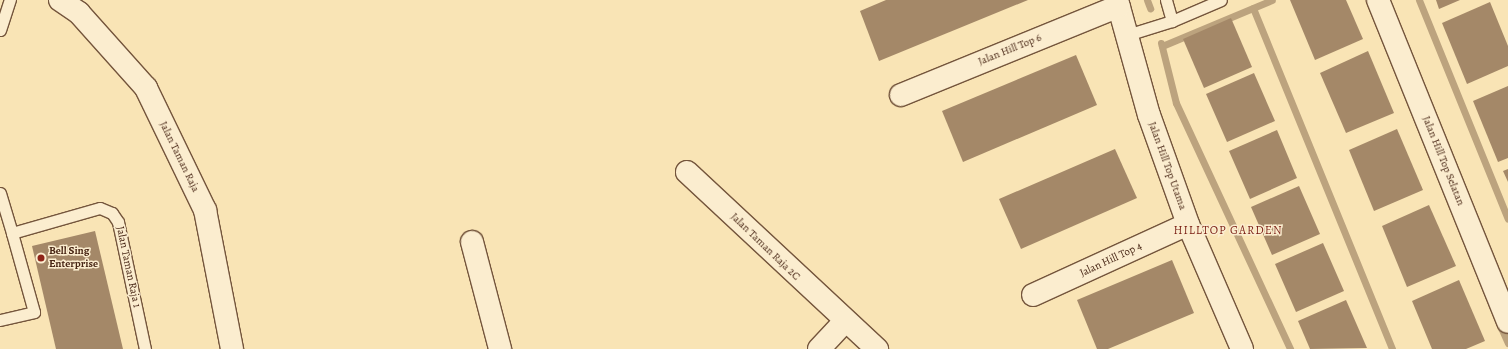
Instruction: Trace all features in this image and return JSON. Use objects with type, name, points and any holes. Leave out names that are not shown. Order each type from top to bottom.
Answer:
[{"type":"street","name":"Jalan Taman Raja","points":[[60,0],[79,14],[146,88],[205,210],[232,349]]},
{"type":"street","name":"Jalan Hill Top Selatan","points":[[1378,0],[1508,322]]},
{"type":"street","name":"Jalan Hill Top Utama","points":[[1118,3],[1149,115],[1188,224],[1242,349]]},
{"type":"street","name":"Jalan Hill Top 6","points":[[901,95],[1118,3]]},
{"type":"street","name":"Jalan Taman Raja 2C","points":[[687,172],[844,322],[877,349]]},
{"type":"street","name":"Jalan Hill Top 4","points":[[1033,295],[1188,224]]},
{"type":"street","points":[[472,242],[500,349]]},
{"type":"street","points":[[819,349],[844,322]]},
{"type":"lane","points":[[0,30],[10,0]]},
{"type":"lane","points":[[1166,0],[1172,20]]},
{"type":"lane","points":[[1127,35],[1172,20],[1221,0]]},
{"type":"lane","points":[[0,193],[34,312],[0,320]]},
{"type":"lane","name":"Jalan Taman Raja 1","points":[[12,233],[100,208],[112,213],[118,222],[145,349]]},
{"type":"building","points":[[886,0],[1028,0],[879,61],[860,11]]},
{"type":"building","points":[[1290,0],[1346,0],[1363,39],[1315,60]]},
{"type":"building","points":[[1436,0],[1460,0],[1439,9]]},
{"type":"building","points":[[1490,2],[1508,46],[1508,66],[1467,84],[1442,23]]},
{"type":"building","points":[[1231,18],[1252,67],[1204,88],[1183,39]]},
{"type":"building","points":[[1368,51],[1394,113],[1346,133],[1320,73]]},
{"type":"building","points":[[1076,55],[1097,105],[963,162],[942,111]]},
{"type":"building","points":[[1254,73],[1275,121],[1227,142],[1206,94]]},
{"type":"building","points":[[1508,86],[1508,158],[1498,162],[1473,101]]},
{"type":"building","points":[[1397,129],[1423,190],[1374,211],[1349,150]]},
{"type":"building","points":[[1277,130],[1297,178],[1250,199],[1229,151]]},
{"type":"building","points":[[1115,149],[1137,198],[1021,249],[999,199]]},
{"type":"building","points":[[1508,169],[1508,182],[1503,171]]},
{"type":"building","points":[[1299,186],[1320,234],[1272,255],[1251,207]]},
{"type":"building","points":[[1429,205],[1456,266],[1407,287],[1382,226]]},
{"type":"building","points":[[95,231],[123,349],[56,349],[32,246]]},
{"type":"building","points":[[1323,243],[1344,291],[1296,312],[1275,264]]},
{"type":"building","points":[[1172,260],[1194,313],[1108,349],[1097,349],[1077,300]]},
{"type":"building","points":[[1459,280],[1485,341],[1466,349],[1432,349],[1412,301]]},
{"type":"building","points":[[1346,300],[1367,348],[1310,349],[1298,321]]},
{"type":"waterway","points":[[1147,0],[1150,8]]},
{"type":"waterway","points":[[1162,46],[1272,0]]},
{"type":"waterway","points":[[1419,0],[1508,219]]},
{"type":"waterway","points":[[1253,8],[1392,349]]},
{"type":"waterway","points":[[1161,43],[1176,103],[1290,349]]},
{"type":"waterway","points":[[1499,323],[1508,343]]},
{"type":"place","name":"Bell Sing Enterprise","points":[[41,258]]},
{"type":"district","name":"HILLTOP GARDEN","points":[[1228,231]]}]
